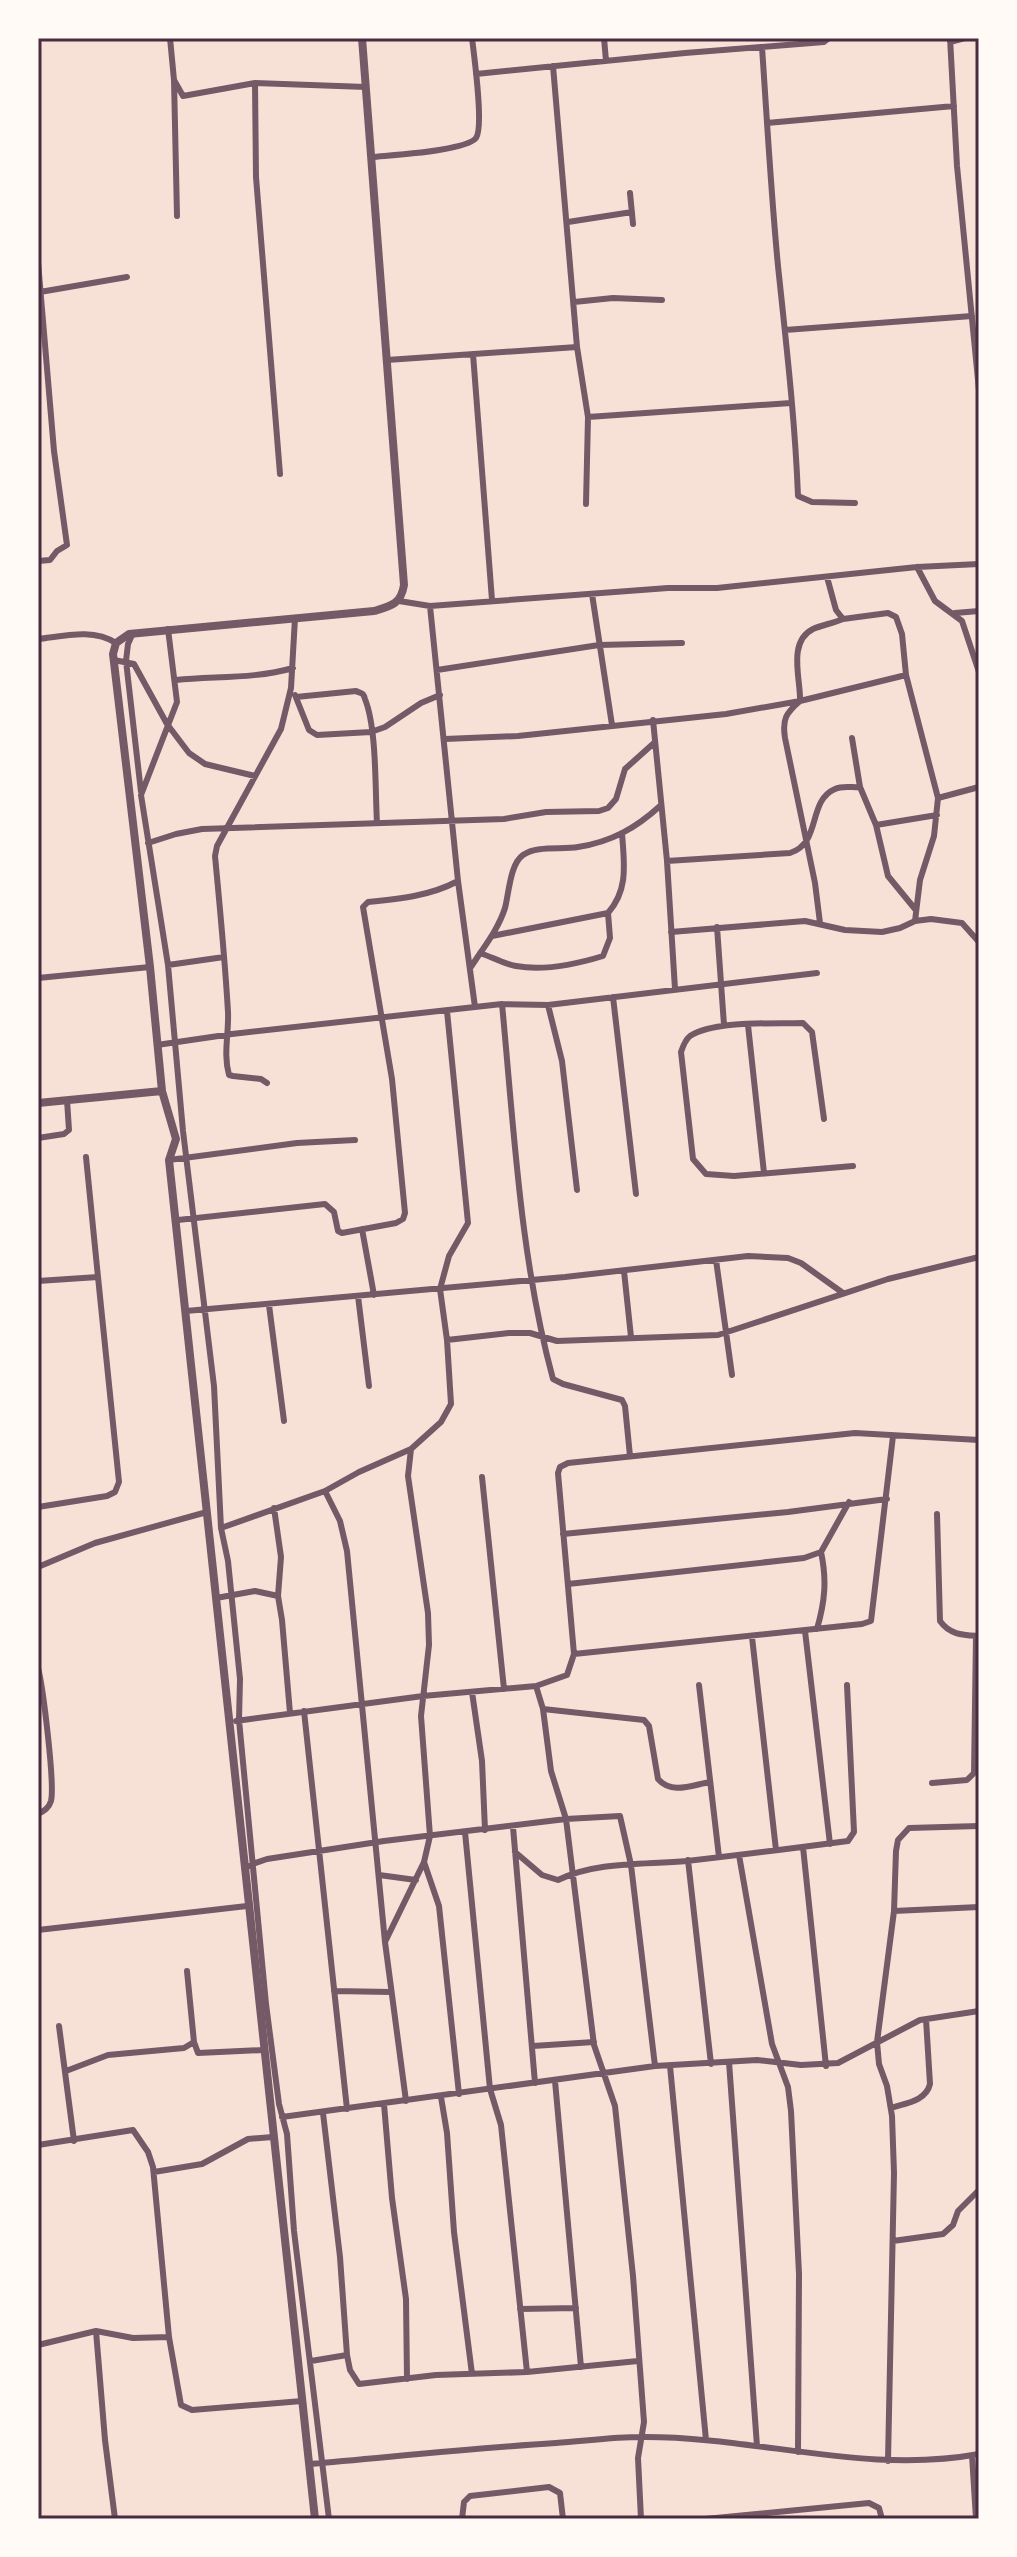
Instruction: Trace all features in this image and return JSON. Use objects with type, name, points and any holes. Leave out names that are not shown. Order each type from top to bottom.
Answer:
[{"type":"street","points":[[170,38],[177,216]]},
{"type":"street","points":[[116,643],[133,633],[374,611],[394,606],[399,601],[404,585],[362,38]]},
{"type":"street","points":[[372,157],[438,150],[469,143],[476,138],[479,131],[472,38]]},
{"type":"street","points":[[604,38],[606,61]]},
{"type":"street","points":[[476,74],[824,42],[829,38]]},
{"type":"street","points":[[965,38],[950,40],[979,388]]},
{"type":"street","points":[[762,47],[791,403],[796,430],[798,496],[812,502],[855,503]]},
{"type":"street","points":[[553,66],[577,347],[588,417],[586,504]]},
{"type":"street","points":[[174,80],[183,96],[255,83],[366,87]]},
{"type":"street","points":[[255,83],[256,177],[280,474]]},
{"type":"street","points":[[767,123],[954,106]]},
{"type":"street","points":[[630,193],[633,224]]},
{"type":"street","points":[[568,222],[632,212]]},
{"type":"street","points":[[38,262],[41,332],[67,545],[50,560],[38,561]]},
{"type":"street","points":[[40,292],[127,277]]},
{"type":"street","points":[[574,302],[613,298],[662,300]]},
{"type":"street","points":[[785,330],[972,316]]},
{"type":"street","points":[[387,360],[577,347]]},
{"type":"street","points":[[473,354],[492,600]]},
{"type":"street","points":[[588,417],[791,403]]},
{"type":"street","points":[[399,601],[430,606],[668,588],[717,588],[917,567],[979,564]]},
{"type":"street","points":[[917,567],[935,601],[962,621],[979,672]]},
{"type":"street","points":[[827,577],[836,610],[843,619]]},
{"type":"street","points":[[592,594],[612,725]]},
{"type":"street","points":[[430,606],[458,881],[475,1007]]},
{"type":"street","points":[[955,613],[979,611]]},
{"type":"street","points":[[800,701],[796,664],[805,635],[843,619],[888,613],[894,615],[902,634],[906,675],[938,798],[915,921]]},
{"type":"street","points":[[267,1083],[261,1079],[229,1075],[228,1017],[215,856],[281,729],[291,688],[295,618]]},
{"type":"street","points":[[141,795],[177,702],[168,629]]},
{"type":"street","points":[[133,633],[126,661],[141,795],[168,965],[202,1309],[214,1386],[221,1528],[240,1679],[239,1720],[266,2004],[287,2134],[294,2231],[329,2519]]},
{"type":"street","points":[[38,639],[80,634],[99,635],[116,643]]},
{"type":"street","points":[[116,643],[114,660],[162,1091],[176,1139],[169,1160],[178,1220],[247,1906],[315,2519]]},
{"type":"street","points":[[437,670],[599,645],[682,643]]},
{"type":"street","points":[[114,660],[134,664],[167,724],[196,760],[255,776]]},
{"type":"street","points":[[176,680],[259,676],[293,668]]},
{"type":"street","points":[[445,739],[518,736],[726,714],[800,701],[906,675]]},
{"type":"street","points":[[291,688],[312,734],[371,732],[440,695]]},
{"type":"street","points":[[296,697],[362,693],[371,732],[377,823]]},
{"type":"street","points":[[800,701],[785,714],[783,728],[815,883],[820,923]]},
{"type":"street","points":[[653,720],[667,861],[675,989]]},
{"type":"street","points":[[852,738],[860,787],[876,825],[890,882],[915,909]]},
{"type":"street","points":[[148,843],[202,829],[504,819],[546,812],[599,811],[608,808],[616,799],[625,769],[654,743]]},
{"type":"street","points":[[667,861],[790,853],[806,845],[818,810],[828,794],[835,789],[860,787]]},
{"type":"street","points":[[938,798],[979,787]]},
{"type":"street","points":[[471,967],[504,911],[516,865],[522,855],[536,850],[578,847],[610,840],[641,823],[660,806]]},
{"type":"street","points":[[876,825],[937,815]]},
{"type":"street","points":[[492,936],[608,913],[618,901],[625,884],[622,833]]},
{"type":"street","points":[[178,1220],[325,1204],[334,1212],[338,1231],[347,1234],[403,1219],[405,1213],[392,1079],[363,907],[368,902],[402,899],[436,891],[458,881]]},
{"type":"street","points":[[480,953],[526,967],[553,966],[603,956],[610,938],[608,913]]},
{"type":"street","points":[[671,932],[805,921],[845,930],[882,932],[931,919],[962,923],[979,942]]},
{"type":"street","points":[[717,927],[724,1025]]},
{"type":"street","points":[[168,965],[224,957]]},
{"type":"street","points":[[38,978],[150,967]]},
{"type":"street","points":[[157,1045],[227,1034],[502,1004],[548,1005],[817,973]]},
{"type":"street","points":[[613,997],[636,1194]]},
{"type":"street","points":[[502,1004],[524,1222],[541,1336],[553,1379],[622,1400],[630,1456]]},
{"type":"street","points":[[548,1005],[562,1061],[577,1190]]},
{"type":"street","points":[[221,1528],[325,1491],[411,1449],[448,1412],[451,1404],[447,1340],[440,1289],[449,1256],[468,1223],[447,1011]]},
{"type":"street","points":[[824,1119],[812,1032],[803,1023],[724,1025],[690,1036],[683,1043],[681,1052],[693,1159],[706,1174],[853,1166]]},
{"type":"street","points":[[748,1025],[764,1173]]},
{"type":"street","points":[[38,1103],[162,1091]]},
{"type":"street","points":[[38,1138],[64,1134],[69,1130],[67,1100]]},
{"type":"street","points":[[169,1160],[297,1143],[355,1140]]},
{"type":"street","points":[[38,1507],[107,1496],[115,1492],[119,1482],[86,1157]]},
{"type":"street","points":[[362,1229],[374,1295]]},
{"type":"street","points":[[186,1311],[624,1271],[748,1256],[788,1258],[801,1263],[843,1293]]},
{"type":"street","points":[[447,1340],[509,1333],[557,1341],[631,1337],[697,1338],[725,1333],[888,1279],[979,1257]]},
{"type":"street","points":[[716,1260],[732,1375]]},
{"type":"street","points":[[624,1271],[631,1337]]},
{"type":"street","points":[[38,1281],[98,1277]]},
{"type":"street","points":[[358,1296],[369,1386]]},
{"type":"street","points":[[269,1305],[284,1421]]},
{"type":"street","points":[[229,1722],[423,1696],[536,1686],[567,1675],[574,1654],[558,1473],[560,1467],[568,1463],[839,1434],[876,1433],[979,1440]]},
{"type":"street","points":[[574,1654],[752,1637],[871,1621],[893,1436]]},
{"type":"street","points":[[385,1942],[424,1862],[430,1836],[422,1741],[429,1645],[428,1613],[408,1476],[411,1449]]},
{"type":"street","points":[[482,1477],[504,1689]]},
{"type":"street","points":[[325,1491],[340,1521],[347,1551],[385,1942],[406,2101]]},
{"type":"street","points":[[563,1534],[887,1499]]},
{"type":"street","points":[[817,1629],[825,1600],[826,1577],[821,1552],[849,1502]]},
{"type":"street","points":[[274,1508],[281,1565],[278,1596],[290,1713]]},
{"type":"street","points":[[38,1567],[95,1543],[207,1512]]},
{"type":"street","points":[[932,1783],[967,1780],[974,1773],[978,1636],[954,1634],[940,1621],[937,1514]]},
{"type":"street","points":[[211,1548],[224,1545]]},
{"type":"street","points":[[568,1584],[804,1558],[821,1552]]},
{"type":"street","points":[[216,1598],[255,1591],[278,1596]]},
{"type":"street","points":[[805,1631],[830,1844]]},
{"type":"street","points":[[752,1637],[776,1850]]},
{"type":"street","points":[[38,1668],[51,1801],[46,1810],[38,1814]]},
{"type":"street","points":[[699,1685],[719,1857]]},
{"type":"street","points":[[515,1852],[542,1875],[558,1880],[572,1873],[602,1867],[739,1855],[848,1841],[854,1832],[847,1685]]},
{"type":"street","points":[[536,1686],[543,1709],[551,1771],[566,1819],[594,2042],[615,2106],[623,2163],[644,2422],[637,2482],[641,2519]]},
{"type":"street","points":[[472,1692],[482,1761],[485,1830]]},
{"type":"street","points":[[543,1709],[644,1720],[649,1726],[658,1779],[665,1787],[673,1789],[710,1782]]},
{"type":"street","points":[[304,1711],[347,2109]]},
{"type":"street","points":[[244,1867],[278,1857],[376,1843],[617,1815],[623,1818],[631,1865],[655,2066]]},
{"type":"street","points":[[888,2461],[894,2173],[891,2108],[879,2064],[877,2042],[894,1911],[896,1851],[903,1832],[909,1828],[979,1826]]},
{"type":"street","points":[[513,1827],[535,2083]]},
{"type":"street","points":[[465,1832],[490,2089],[501,2125],[527,2372]]},
{"type":"street","points":[[803,1847],[826,2066]]},
{"type":"street","points":[[739,1855],[772,2044],[788,2087],[793,2137],[799,2274],[798,2452]]},
{"type":"street","points":[[688,1860],[711,2064]]},
{"type":"street","points":[[424,1862],[439,1906],[459,2094]]},
{"type":"street","points":[[379,1875],[416,1880]]},
{"type":"street","points":[[38,1930],[247,1906]]},
{"type":"street","points":[[894,1911],[979,1907]]},
{"type":"street","points":[[187,1971],[194,2042],[198,2053],[264,2050]]},
{"type":"street","points":[[334,1991],[391,1992]]},
{"type":"street","points":[[271,2114],[282,2118],[323,2113],[655,2066],[729,2062],[826,2066],[926,2019],[979,2011]]},
{"type":"street","points":[[891,2108],[922,2098],[928,2091],[926,2019]]},
{"type":"street","points":[[59,2026],[74,2141]]},
{"type":"street","points":[[66,2071],[108,2055],[184,2048],[194,2042]]},
{"type":"street","points":[[533,2046],[594,2042]]},
{"type":"street","points":[[729,2062],[757,2446]]},
{"type":"street","points":[[670,2066],[706,2440]]},
{"type":"street","points":[[555,2081],[581,2367]]},
{"type":"street","points":[[441,2097],[472,2374]]},
{"type":"street","points":[[384,2104],[392,2198],[406,2299],[407,2379]]},
{"type":"street","points":[[323,2113],[340,2257],[347,2355],[350,2370],[359,2384],[638,2361]]},
{"type":"street","points":[[38,2145],[133,2130],[148,2152],[154,2172],[169,2337],[181,2405],[186,2408],[229,2408],[302,2401]]},
{"type":"street","points":[[154,2172],[202,2164],[248,2139],[273,2137]]},
{"type":"street","points":[[893,2241],[943,2234],[953,2225],[958,2211],[979,2190]]},
{"type":"street","points":[[520,2309],[576,2308]]},
{"type":"street","points":[[38,2345],[96,2331],[133,2338],[169,2337]]},
{"type":"street","points":[[96,2331],[115,2519]]},
{"type":"street","points":[[311,2361],[347,2355]]},
{"type":"street","points":[[309,2464],[641,2437],[706,2440],[835,2458],[888,2461],[976,2455],[976,2519]]},
{"type":"street","points":[[462,2519],[464,2502],[470,2496],[549,2487],[560,2493],[563,2519]]},
{"type":"street","points":[[705,2519],[755,2517],[869,2503],[879,2508],[882,2519]]}]
